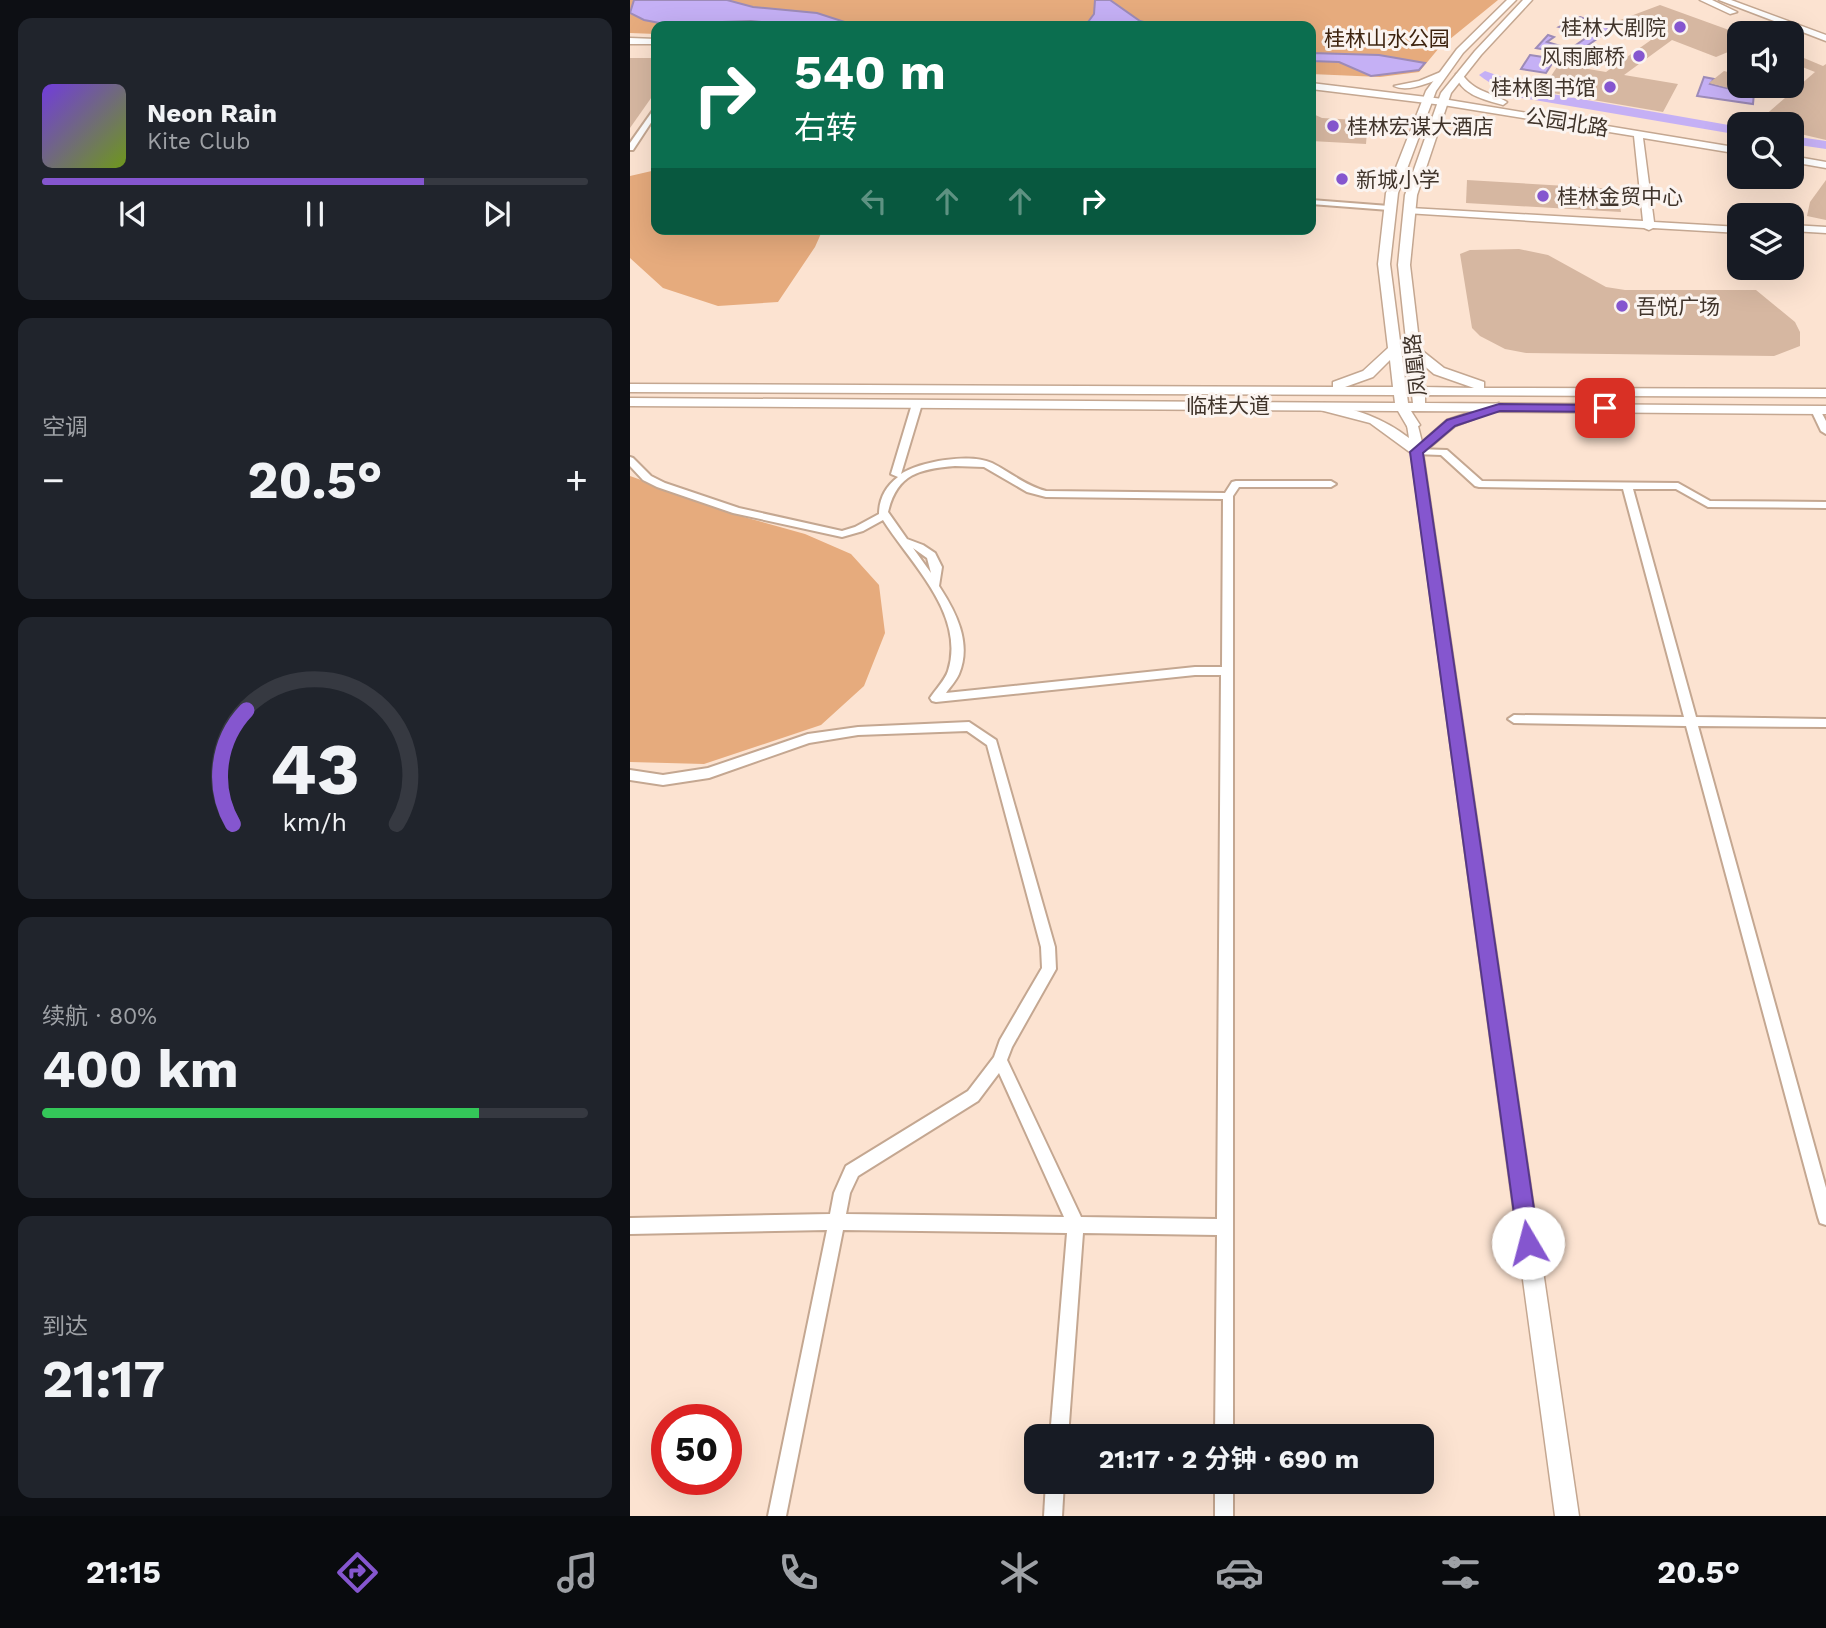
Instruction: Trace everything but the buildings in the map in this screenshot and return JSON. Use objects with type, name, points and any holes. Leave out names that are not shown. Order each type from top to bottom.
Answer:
[{"type":"main road","name":"凤凰路","points":[[1413,425],[1402,407],[1384,264],[1389,208],[1430,95],[1460,51],[1512,0]]},
{"type":"main road","name":"凤凰路","points":[[1413,425],[1419,407],[1404,265],[1411,195],[1445,97],[1459,76],[1528,0]]},
{"type":"main road","points":[[1704,0],[1759,21]]},
{"type":"main road","points":[[1723,0],[1826,38]]},
{"type":"main road","points":[[1804,37],[1826,44]]},
{"type":"main road","points":[[630,42],[651,42]]},
{"type":"main road","points":[[1420,119],[1411,103],[1399,91],[1443,74]]},
{"type":"main road","points":[[1459,76],[1467,89],[1503,102]]},
{"type":"main road","name":"公园北路","points":[[1316,78],[1445,97],[1503,102],[1727,139]]},
{"type":"main road","name":"公园北路","points":[[1316,86],[1399,91]]},
{"type":"main road","name":"公园北路","points":[[1445,97],[1477,107],[1727,149]]},
{"type":"main road","points":[[1436,121],[1451,110],[1477,107]]},
{"type":"main road","points":[[1640,134],[1652,225]]},
{"type":"main road","points":[[1804,152],[1826,155]]},
{"type":"main road","points":[[1804,161],[1826,165]]},
{"type":"main road","points":[[1410,210],[1727,228]]},
{"type":"main road","points":[[1804,230],[1826,231]]},
{"type":"main road","points":[[1322,390],[1368,374],[1395,348]]},
{"type":"main road","points":[[1413,349],[1439,371],[1499,391]]},
{"type":"main road","name":"临桂大道","points":[[630,388],[1826,393]]},
{"type":"main road","name":"临桂大道","points":[[630,402],[1821,410]]},
{"type":"main road","points":[[1319,406],[1369,417],[1389,429],[1416,452]]},
{"type":"main road","points":[[1416,452],[1451,423],[1499,407]]},
{"type":"main road","points":[[1413,425],[1567,1516]]},
{"type":"street","points":[[630,148],[651,117]]},
{"type":"street","points":[[1316,202],[1389,208]]},
{"type":"street","points":[[896,474],[917,404]]},
{"type":"street","points":[[1821,410],[1826,431]]},
{"type":"street","points":[[1416,452],[1444,452],[1479,484],[1678,486],[1708,504],[1826,505]]},
{"type":"street","points":[[630,460],[647,478],[661,485],[773,520],[842,534],[859,529],[884,515]]},
{"type":"street","points":[[1227,671],[1195,671],[936,698],[950,682],[959,644],[958,633],[935,584],[907,550],[884,515],[883,505],[889,491],[906,475],[921,468],[955,462],[986,464],[1031,490],[1046,494],[1228,496]]},
{"type":"street","points":[[1224,1424],[1228,496],[1236,484],[1331,484]]},
{"type":"street","points":[[1627,485],[1826,1217]]},
{"type":"street","points":[[904,542],[922,546],[931,554],[937,563],[935,584]]},
{"type":"street","points":[[1514,719],[1826,723]]},
{"type":"street","points":[[630,775],[663,780],[709,773],[808,739],[858,731],[969,726],[992,743],[1048,947],[1049,970],[1004,1045],[1000,1060],[973,1096],[852,1171],[842,1193],[777,1516]]},
{"type":"street","points":[[1000,1060],[1076,1225],[1060,1424]]},
{"type":"street","points":[[630,1226],[836,1222],[1225,1227]]},
{"type":"street","points":[[1053,1516],[1054,1494]]},
{"type":"street","points":[[1224,1494],[1224,1516]]},
{"type":"green space","name":"桂林山水公园","points":[[630,0],[1498,0],[1439,48],[1419,72],[1380,77],[1316,74],[1316,21],[651,21],[651,34],[630,33]]},
{"type":"green space","points":[[651,171],[651,235],[820,235],[778,302],[718,306],[663,288],[630,258],[630,176]]},
{"type":"green space","points":[[630,476],[744,517],[805,534],[851,554],[879,585],[885,633],[864,686],[821,725],[704,764],[630,762]]},
{"type":"shaded area","points":[[634,0],[727,0],[753,7],[817,13],[842,21],[651,21],[630,13]]},
{"type":"shaded area","points":[[1095,0],[1110,0],[1140,21],[1089,21],[1094,14]]},
{"type":"shaded area","points":[[1580,17],[1611,29],[1574,55],[1536,48],[1548,35],[1554,37],[1547,42],[1570,49],[1596,31],[1573,24],[1566,29],[1559,27]]},
{"type":"shaded area","points":[[1316,53],[1379,55],[1425,63],[1419,70],[1371,76],[1339,62],[1316,61]]},
{"type":"shaded area","points":[[1530,55],[1569,61],[1566,64],[1553,62],[1546,73],[1521,69]]},
{"type":"shaded area","points":[[1704,77],[1714,79],[1710,84],[1727,88],[1727,98],[1754,98],[1753,104],[1697,96]]},
{"type":"waterway","points":[[1485,75],[1498,80],[1507,90],[1527,95],[1727,129]]},
{"type":"waterway","points":[[1804,142],[1826,145]]},
{"type":"place","name":"桂林大剧院","points":[[1680,27]]},
{"type":"place","name":"风雨廊桥","points":[[1639,56]]},
{"type":"place","name":"桂林图书馆","points":[[1610,87]]},
{"type":"place","name":"桂林宏谋大酒店","points":[[1333,126]]},
{"type":"place","name":"新城小学","points":[[1342,179]]},
{"type":"place","name":"桂林金贸中心","points":[[1543,196]]},
{"type":"place","name":"吾悦广场","points":[[1622,306]]},
{"type":"route","points":[[1528,1243],[1416,452],[1451,423],[1499,407],[1605,408]]}]
